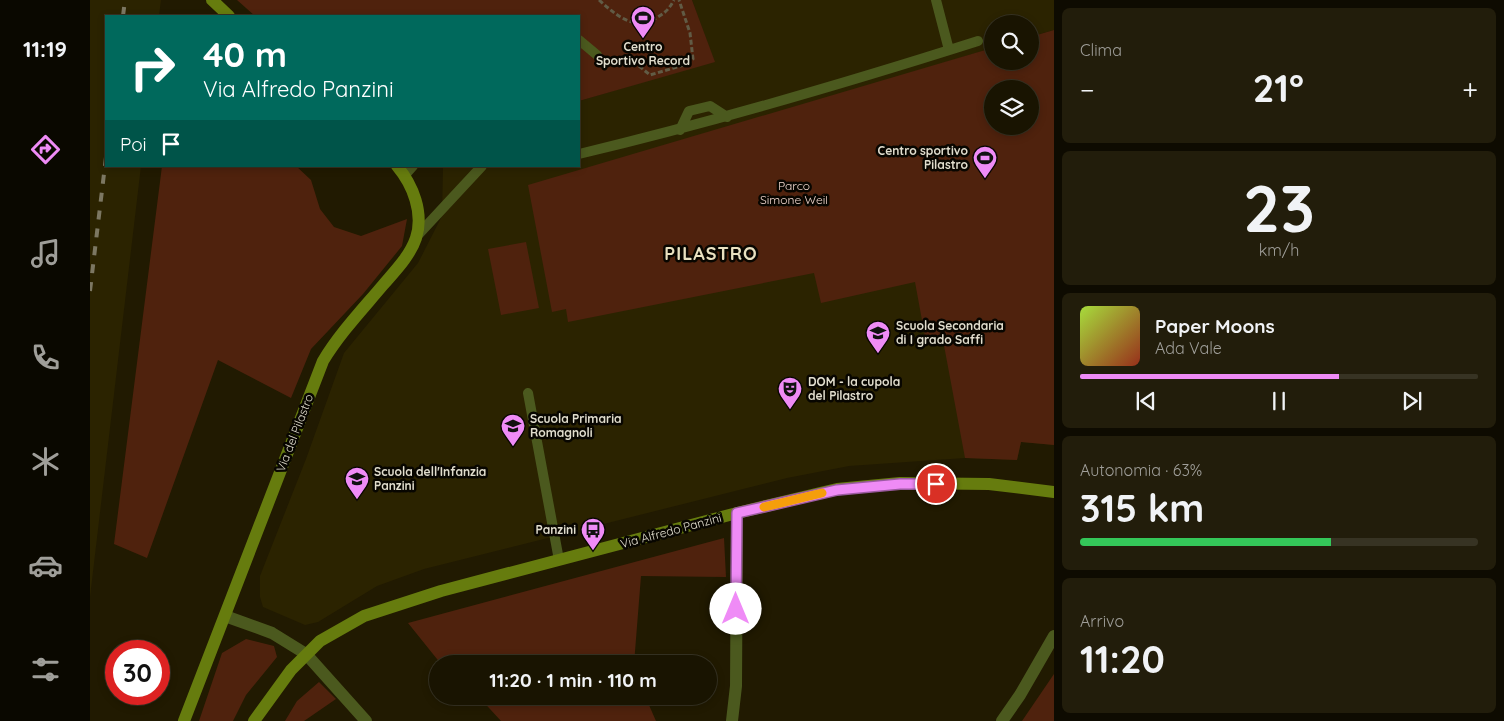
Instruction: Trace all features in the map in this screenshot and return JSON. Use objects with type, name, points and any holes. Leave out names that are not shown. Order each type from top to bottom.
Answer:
[{"type":"street","points":[[212,0],[228,15]]},
{"type":"street","name":"Via del Pilastro","points":[[184,721],[323,361],[335,341],[406,258],[416,237],[418,215],[414,193],[405,169]]},
{"type":"street","name":"Via Alfredo Panzini","points":[[254,721],[274,690],[320,641],[364,616],[441,591],[737,513],[837,490],[900,484],[989,484],[1054,492]]},
{"type":"street","points":[[732,721],[736,686],[737,513]]},
{"type":"street","points":[[226,612],[272,633],[306,654],[366,721]]},
{"type":"street","points":[[1002,721],[1020,695],[1054,636]]},
{"type":"lane","points":[[936,0],[949,50]]},
{"type":"lane","points":[[580,41],[597,55]]},
{"type":"lane","points":[[580,154],[726,117],[978,41]]},
{"type":"lane","points":[[680,130],[689,111],[710,106],[726,117]]},
{"type":"lane","points":[[416,237],[481,167]]},
{"type":"lane","points":[[528,394],[559,560]]},
{"type":"path","points":[[599,0],[625,21],[636,24],[648,23],[668,11],[674,0]]},
{"type":"path","points":[[639,66],[650,75],[687,64],[693,59],[694,52],[690,33],[679,0]]},
{"type":"shaded area","points":[[90,0],[161,0],[159,15],[105,15],[105,167],[141,167],[90,597]]},
{"type":"shaded area","points":[[692,0],[1054,0],[1054,30],[1039,34],[1039,15],[984,15],[984,50],[819,101],[1054,445],[1021,442],[1017,460],[965,458],[849,466],[787,478],[424,569],[377,586],[318,622],[305,625],[263,607],[260,597],[260,576],[306,459],[344,353],[418,263],[442,216],[443,167],[580,167],[580,101],[714,61]]},
{"type":"green space","name":"Centro Sportivo Record","points":[[237,0],[692,0],[715,62],[580,101],[580,15],[254,15]]},
{"type":"green space","name":"Parco Simone Weil","points":[[1054,30],[1054,445],[1021,442],[1017,460],[965,458],[943,340],[926,342],[915,282],[821,303],[814,273],[568,322],[566,309],[552,312],[528,185],[984,50],[984,70],[1039,70],[1039,34]]},
{"type":"green space","points":[[162,167],[297,167],[311,180],[320,209],[334,227],[361,236],[407,219],[402,246],[363,294],[311,349],[291,398],[218,360],[147,558],[114,544]]},
{"type":"green space","points":[[526,242],[539,308],[501,315],[488,249]]},
{"type":"green space","points":[[724,538],[726,577],[641,576],[635,655],[434,655],[408,623]]},
{"type":"green space","points":[[246,639],[274,646],[277,657],[246,695],[233,721],[199,721],[222,653]]},
{"type":"green space","points":[[1054,674],[1054,721],[1022,721]]},
{"type":"green space","points":[[319,682],[336,699],[304,721],[285,721],[297,701]]},
{"type":"green space","points":[[486,705],[649,705],[656,721],[501,721]]},
{"type":"railway","points":[[123,15],[125,0]]},
{"type":"railway","points":[[90,291],[105,165]]},
{"type":"slow traffic","points":[[764,507],[822,493]]},
{"type":"place","name":"Centro Sportivo Record","points":[[643,39]]},
{"type":"place","name":"Centro sportivo Pilastro","points":[[985,179]]},
{"type":"place","name":"Scuola Secondaria di I grado Saffi","points":[[878,354]]},
{"type":"place","name":"DOM - la cupola del Pilastro","points":[[790,410]]},
{"type":"place","name":"Scuola Primaria Romagnoli","points":[[513,447]]},
{"type":"place","name":"Scuola dell'Infanzia Panzini","points":[[357,500]]},
{"type":"place","name":"Panzini","points":[[593,551]]},
{"type":"district","name":"PILASTRO","points":[[711,254]]},
{"type":"route","points":[[736,609],[737,513],[837,490],[900,484],[936,484]]}]
